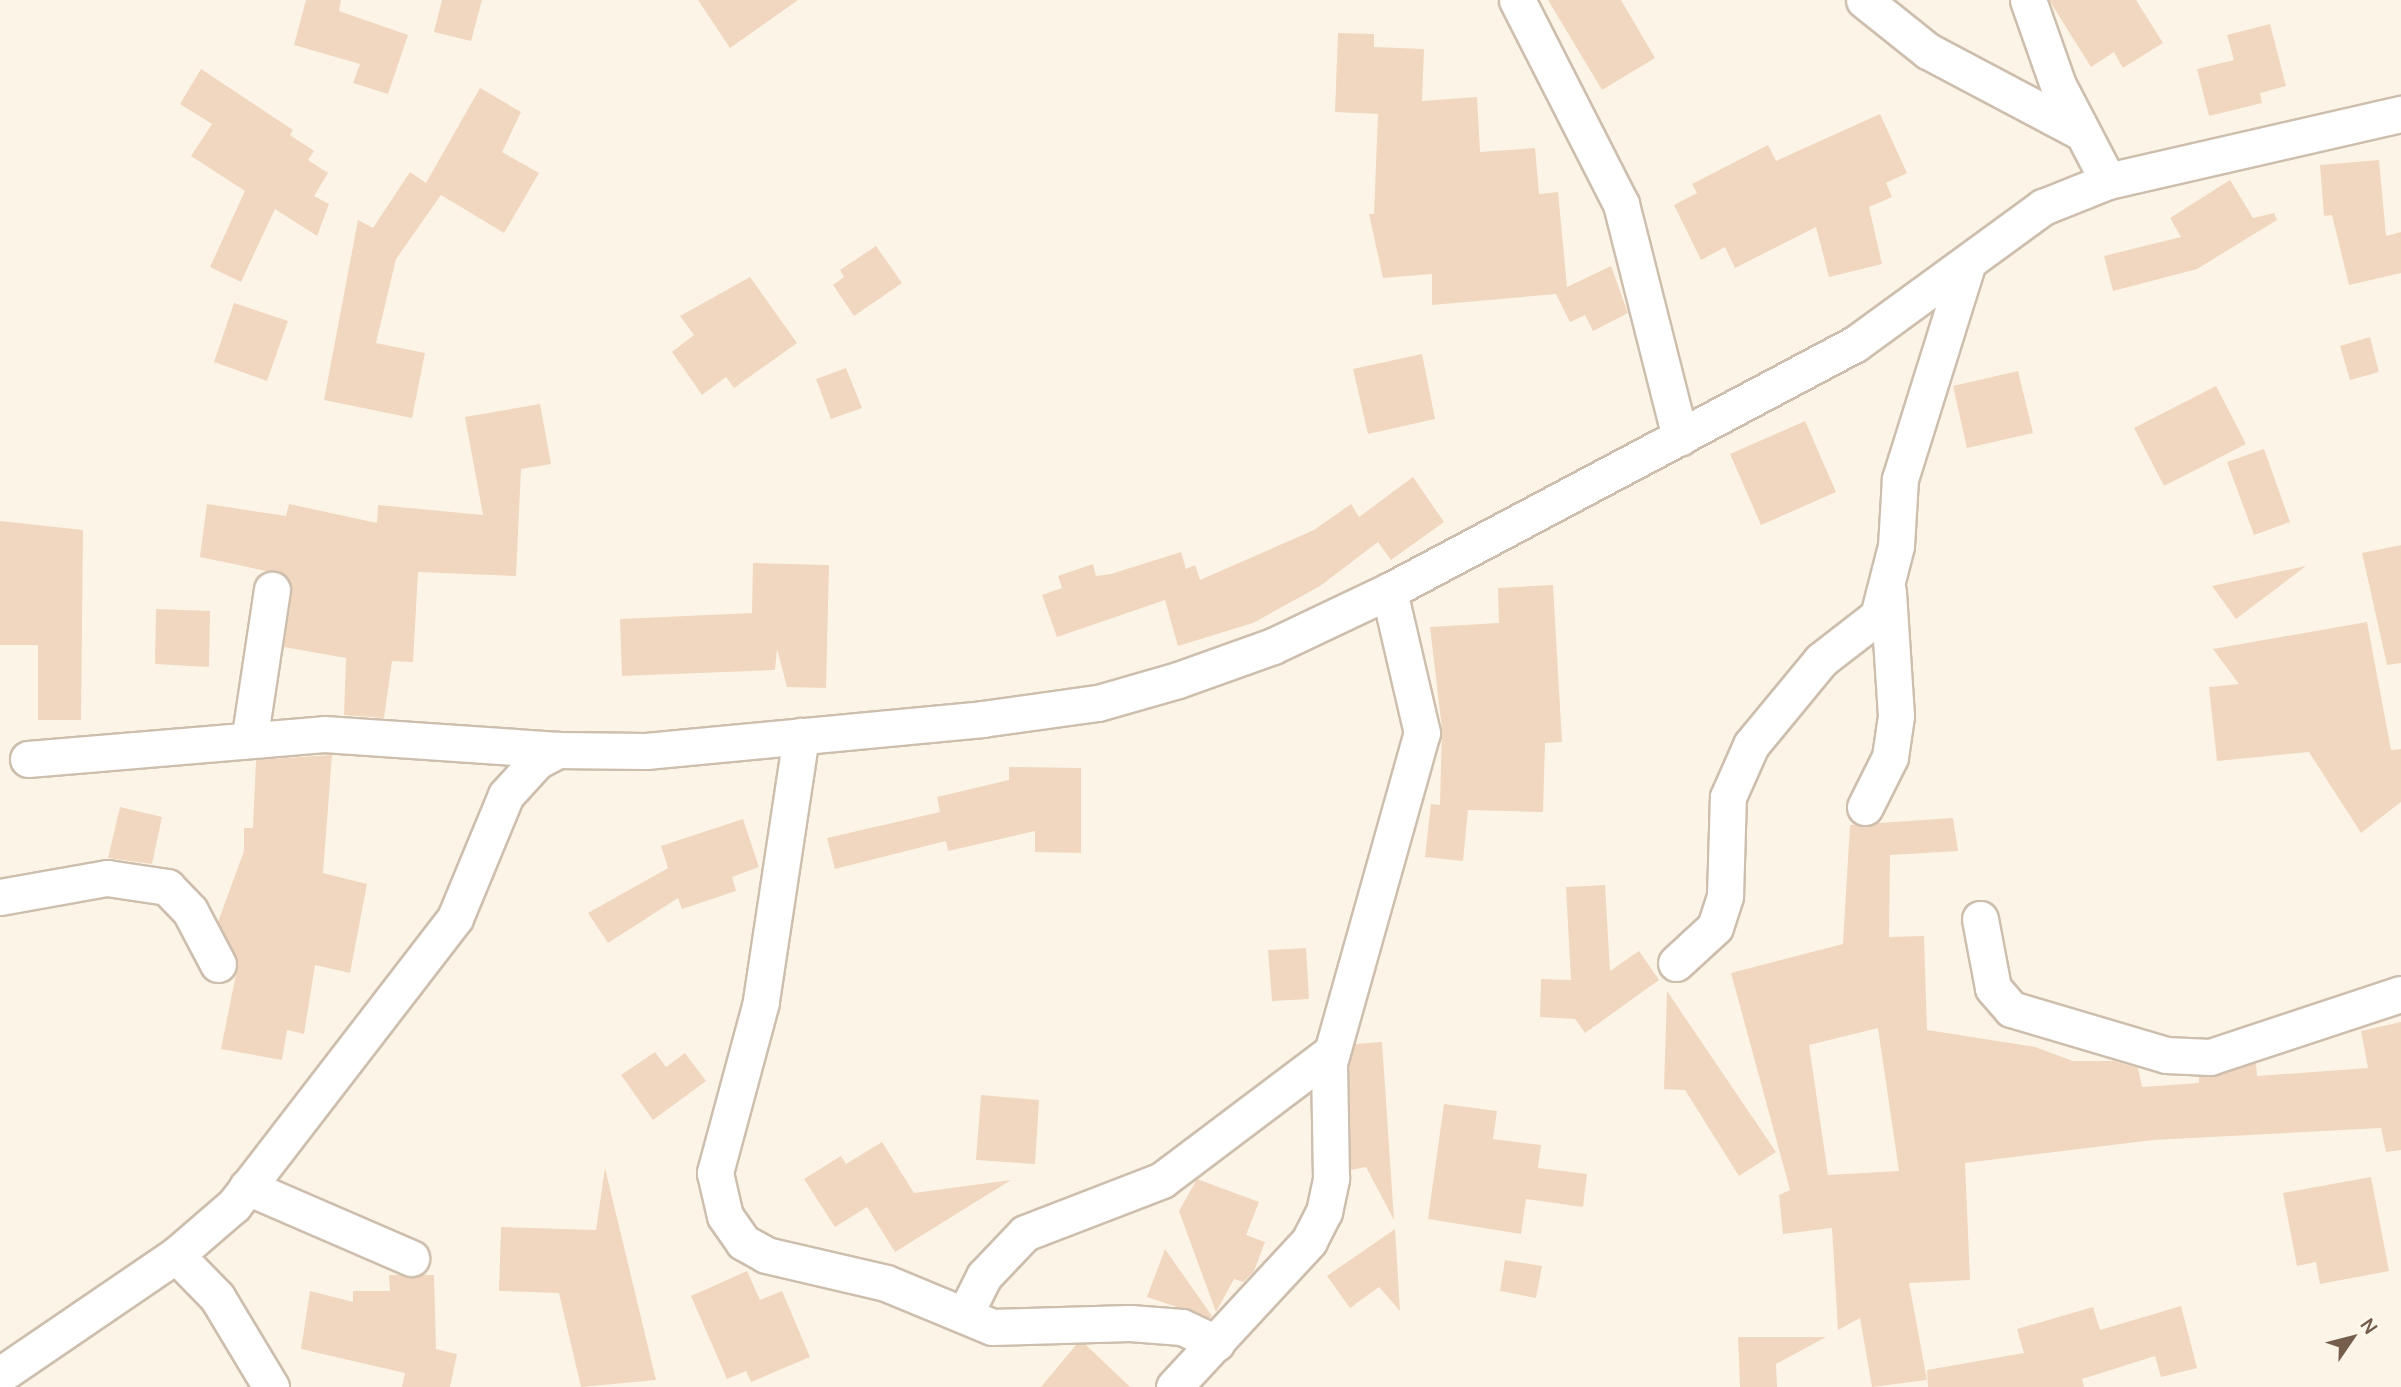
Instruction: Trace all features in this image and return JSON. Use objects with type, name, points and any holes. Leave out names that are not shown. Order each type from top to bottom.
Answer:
[{"type":"street","points":[[1517,0],[1621,204],[1680,438]]},
{"type":"street","points":[[1864,0],[1928,51],[2081,132]]},
{"type":"street","points":[[2028,0],[2081,132],[2109,181]]},
{"type":"street","points":[[27,759],[250,736],[324,734],[558,750],[646,751],[1098,703],[1273,646],[1389,591],[1855,344],[1967,265],[2043,207],[2109,181],[2401,114]]},
{"type":"street","points":[[1865,807],[1890,757],[1896,716],[1888,591],[1900,479],[1967,265]]},
{"type":"street","points":[[250,736],[272,590]]},
{"type":"street","points":[[1174,1387],[1309,1241],[1324,1212],[1331,1178],[1332,1052],[1422,733],[1389,591]]},
{"type":"street","points":[[1676,963],[1716,927],[1725,896],[1728,797],[1751,745],[1814,668],[1878,616],[1888,591]]},
{"type":"street","points":[[801,736],[761,1002],[715,1173],[724,1216],[743,1242],[766,1255],[886,1283],[966,1312],[992,1326],[1027,1329],[1182,1327],[1217,1343]]},
{"type":"street","points":[[0,1375],[176,1255],[247,1187],[455,918],[506,795],[537,761],[558,750]]},
{"type":"street","points":[[0,897],[107,878],[167,887],[190,911],[218,964]]},
{"type":"street","points":[[1980,919],[1993,988],[2011,1009],[2166,1055],[2210,1057],[2401,994]]},
{"type":"street","points":[[966,1312],[984,1276],[1024,1233],[1163,1180],[1332,1052]]},
{"type":"street","points":[[247,1187],[411,1258]]},
{"type":"street","points":[[176,1255],[217,1297],[271,1387]]},
{"type":"building","points":[[306,0],[341,0],[339,11],[408,35],[388,94],[353,83],[360,64],[294,45]]},
{"type":"building","points":[[442,0],[482,0],[471,41],[434,32]]},
{"type":"building","points":[[698,0],[798,0],[730,48]]},
{"type":"building","points":[[1548,0],[1621,0],[1655,58],[1602,90]]},
{"type":"building","points":[[2049,0],[2136,0],[2163,43],[2123,68],[2114,52],[2091,67]]},
{"type":"building","points":[[2270,24],[2286,86],[2260,93],[2262,103],[2209,116],[2197,69],[2234,60],[2227,35]]},
{"type":"building","points":[[1338,33],[1374,34],[1374,47],[1424,49],[1422,101],[1477,97],[1480,152],[1535,148],[1539,194],[1558,192],[1567,287],[1611,266],[1628,313],[1593,331],[1585,315],[1570,322],[1556,294],[1432,305],[1432,274],[1383,278],[1369,214],[1374,214],[1378,114],[1335,112]]},
{"type":"building","points":[[201,69],[293,130],[290,135],[314,151],[308,160],[328,173],[314,196],[329,204],[317,236],[275,209],[241,282],[210,267],[245,191],[191,156],[212,124],[180,104]]},
{"type":"building","points":[[480,88],[521,112],[502,152],[539,173],[504,233],[441,195],[396,259],[376,343],[425,353],[412,418],[324,400],[358,220],[373,228],[410,172],[426,183]]},
{"type":"building","points":[[1880,114],[1907,173],[1886,183],[1892,197],[1869,207],[1882,264],[1829,277],[1816,227],[1735,268],[1725,247],[1701,260],[1674,205],[1697,193],[1692,184],[1768,145],[1776,161]]},
{"type":"building","points":[[2379,160],[2386,236],[2401,232],[2401,273],[2349,285],[2332,215],[2324,216],[2320,165]]},
{"type":"building","points":[[2230,180],[2253,218],[2274,213],[2277,220],[2197,269],[2113,291],[2104,256],[2181,237],[2170,218]]},
{"type":"building","points":[[876,246],[902,283],[854,316],[833,285],[844,277],[840,270]]},
{"type":"building","points":[[750,277],[797,343],[734,388],[726,377],[702,395],[672,352],[694,335],[680,316]]},
{"type":"building","points":[[234,303],[288,321],[267,381],[214,362]]},
{"type":"building","points":[[2370,337],[2379,372],[2350,380],[2340,346]]},
{"type":"building","points":[[1422,354],[1435,419],[1368,434],[1353,369]]},
{"type":"building","points":[[846,368],[862,408],[831,419],[816,379]]},
{"type":"building","points":[[2018,371],[2033,433],[1967,448],[1953,386]]},
{"type":"building","points":[[2216,386],[2246,444],[2164,486],[2134,428]]},
{"type":"building","points":[[540,404],[551,464],[521,469],[516,576],[418,572],[413,662],[392,661],[384,718],[344,715],[346,658],[284,647],[292,592],[285,575],[200,557],[207,504],[286,516],[289,504],[377,523],[378,505],[483,515],[465,417]]},
{"type":"building","points":[[1805,421],[1836,492],[1761,525],[1730,454]]},
{"type":"building","points":[[2264,449],[2290,522],[2254,535],[2227,462]]},
{"type":"building","points":[[1413,477],[1444,522],[1391,560],[1378,542],[1320,586],[1253,623],[1178,646],[1165,600],[1057,637],[1042,595],[1062,588],[1058,576],[1093,564],[1096,576],[1111,574],[1181,552],[1186,569],[1195,565],[1200,580],[1314,530],[1351,504],[1359,517]]},
{"type":"building","points":[[0,521],[83,530],[81,720],[38,720],[38,645],[0,645]]},
{"type":"building","points":[[2401,545],[2401,663],[2387,665],[2362,553]]},
{"type":"building","points":[[753,563],[829,565],[826,688],[787,687],[777,649],[775,670],[622,676],[620,619],[752,613]]},
{"type":"building","points":[[2306,566],[2236,619],[2212,586]]},
{"type":"building","points":[[1553,585],[1562,742],[1545,743],[1543,812],[1468,810],[1463,861],[1425,857],[1431,804],[1440,805],[1442,729],[1430,627],[1499,623],[1498,588]]},
{"type":"building","points":[[156,609],[210,611],[209,667],[155,664]]},
{"type":"building","points":[[2367,622],[2391,750],[2401,749],[2401,802],[2361,833],[2309,752],[2217,761],[2209,687],[2239,684],[2213,649]]},
{"type":"building","points":[[332,755],[323,873],[367,884],[350,973],[315,965],[304,1034],[287,1030],[282,1060],[221,1049],[238,964],[218,922],[244,851],[244,828],[253,828],[256,760]]},
{"type":"building","points":[[1009,767],[1081,768],[1081,853],[1035,852],[1035,831],[948,851],[946,841],[835,869],[827,838],[940,812],[937,797],[1009,780]]},
{"type":"building","points":[[120,807],[162,817],[152,864],[108,858]]},
{"type":"building","points":[[1953,818],[1958,851],[1890,855],[1889,937],[1924,936],[1927,1030],[2035,1047],[2073,1061],[2114,1061],[2138,1068],[2142,1087],[2199,1083],[2199,1077],[2256,1063],[2257,1076],[2368,1068],[2361,1031],[2401,1022],[2401,1150],[2386,1152],[2381,1128],[2153,1140],[1965,1163],[1970,1280],[1909,1283],[1927,1380],[1872,1387],[1860,1318],[1838,1330],[1832,1228],[1783,1234],[1779,1195],[1790,1190],[1731,973],[1843,944],[1850,825]],"holes":[[[1878,1028],[1899,1171],[1828,1175],[1809,1045]]]},
{"type":"building","points":[[743,819],[759,867],[732,877],[736,891],[682,909],[678,898],[608,943],[588,913],[668,868],[661,846]]},
{"type":"building","points":[[1605,885],[1610,971],[1639,951],[1659,980],[1585,1033],[1575,1019],[1540,1017],[1541,979],[1571,980],[1566,887]]},
{"type":"building","points":[[1306,948],[1309,999],[1272,1001],[1268,950]]},
{"type":"building","points":[[1667,991],[1776,1152],[1739,1176],[1685,1090],[1664,1089]]},
{"type":"building","points":[[1382,1042],[1394,1220],[1366,1167],[1351,1170],[1349,1066],[1355,1044]]},
{"type":"building","points":[[655,1052],[666,1067],[685,1053],[706,1081],[653,1120],[621,1075]]},
{"type":"building","points":[[981,1095],[1039,1100],[1035,1164],[976,1160]]},
{"type":"building","points":[[1444,1104],[1497,1111],[1493,1139],[1541,1145],[1538,1168],[1587,1174],[1583,1207],[1526,1199],[1521,1234],[1428,1219]]},
{"type":"building","points":[[882,1142],[914,1193],[1011,1180],[895,1252],[867,1207],[835,1227],[804,1179],[841,1156],[846,1164]]},
{"type":"building","points":[[605,1168],[656,1380],[581,1387],[559,1293],[499,1291],[501,1227],[596,1230]]},
{"type":"building","points":[[2371,1177],[2389,1271],[2320,1284],[2316,1262],[2297,1266],[2283,1193]]},
{"type":"building","points":[[1197,1179],[1259,1202],[1246,1235],[1265,1242],[1254,1271],[1243,1282],[1234,1279],[1216,1312],[1179,1211]]},
{"type":"building","points":[[1395,1229],[1400,1311],[1379,1287],[1350,1308],[1327,1276]]},
{"type":"building","points":[[1165,1249],[1212,1316],[1210,1318],[1147,1297]]},
{"type":"building","points":[[1505,1260],[1542,1266],[1536,1298],[1500,1291]]},
{"type":"building","points":[[747,1271],[760,1300],[782,1291],[810,1357],[751,1382],[746,1371],[727,1379],[691,1296]]},
{"type":"building","points":[[389,1275],[434,1275],[436,1349],[457,1354],[450,1387],[402,1387],[405,1373],[301,1349],[310,1291],[353,1302],[353,1291],[390,1291]]},
{"type":"building","points":[[2181,1306],[2197,1368],[2161,1377],[2155,1356],[2082,1379],[2084,1387],[1928,1387],[1927,1370],[2024,1353],[2017,1329],[2093,1307],[2100,1330]]},
{"type":"building","points":[[1738,1337],[1826,1337],[1776,1364],[1777,1387],[1740,1387]]},
{"type":"building","points":[[1085,1344],[1130,1387],[1041,1387],[1076,1345]]}]
